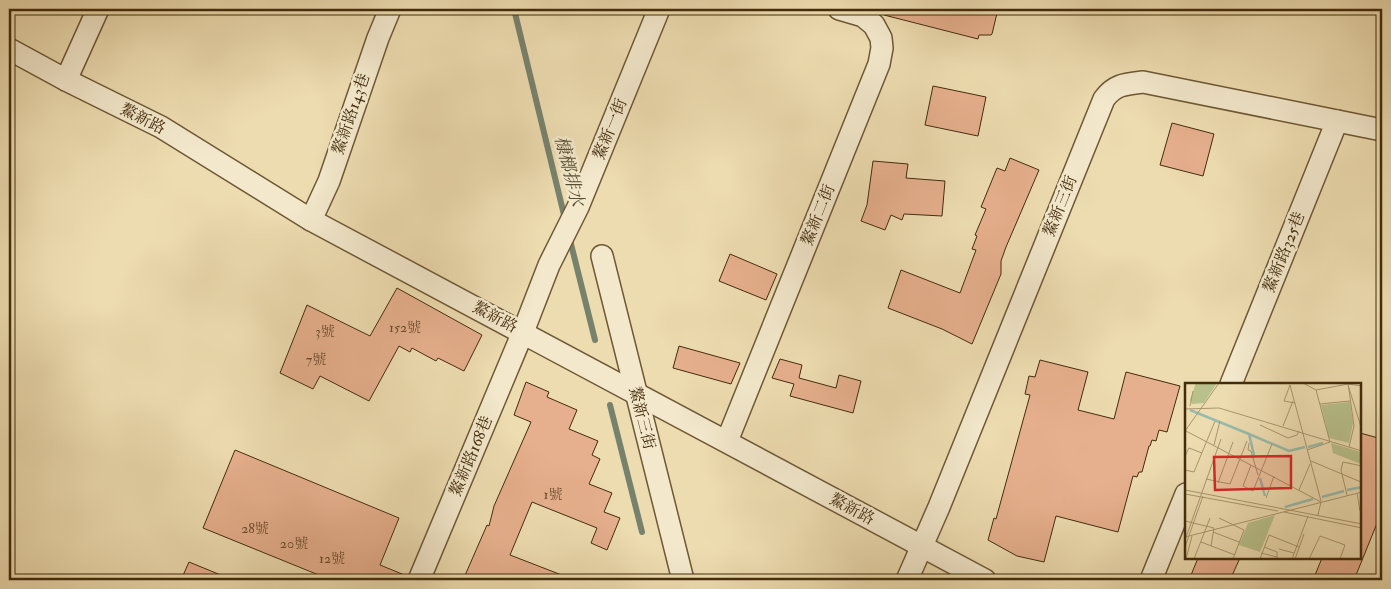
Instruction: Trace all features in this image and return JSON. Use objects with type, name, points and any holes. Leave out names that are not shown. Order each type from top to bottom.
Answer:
[{"type":"street","points":[[66,80],[98,9]]},
{"type":"street","name":"鰲新路143巷","points":[[311,220],[329,181],[378,38],[390,9]]},
{"type":"street","name":"鰲新一街","points":[[523,332],[550,265],[578,207],[660,9]]},
{"type":"street","name":"鰲新二街","points":[[727,441],[879,64],[882,43],[874,25],[864,16],[839,9]]},
{"type":"street","name":"鰲新路","points":[[9,49],[160,127],[311,220],[985,580]]},
{"type":"street","name":"鰲新三街","points":[[907,580],[1104,98],[1109,93],[1121,84],[1143,82],[1382,130]]},
{"type":"street","name":"鰲新路325巷","points":[[1231,383],[1337,121]]},
{"type":"street","name":"鰲新三街","points":[[602,256],[683,580]]},
{"type":"street","name":"鰲新路168巷","points":[[419,580],[523,332]]},
{"type":"street","points":[[1151,580],[1185,496]]},
{"type":"building","points":[[885,9],[998,9],[992,34],[979,35],[978,39],[884,15]]},
{"type":"building","points":[[933,86],[986,97],[978,136],[925,125]]},
{"type":"building","points":[[1172,123],[1214,134],[1203,176],[1160,165]]},
{"type":"building","points":[[1010,158],[1039,170],[1006,247],[1001,261],[1001,274],[972,344],[942,329],[888,308],[901,270],[960,293],[976,250],[972,249],[977,236],[975,235],[986,209],[981,207],[997,168],[1005,171]]},
{"type":"building","points":[[873,161],[908,164],[906,178],[945,181],[942,216],[904,214],[902,220],[891,215],[885,230],[861,221],[867,205]]},
{"type":"building","points":[[730,254],[777,274],[766,300],[719,281]]},
{"type":"building","points":[[397,288],[482,335],[464,371],[438,358],[436,361],[412,348],[410,352],[399,346],[369,401],[320,376],[313,389],[280,373],[307,305],[370,336]]},
{"type":"building","points":[[679,346],[740,363],[731,384],[673,368]]},
{"type":"building","points":[[780,359],[802,365],[799,378],[836,388],[839,375],[861,381],[853,413],[790,396],[794,384],[772,378]]},
{"type":"building","points":[[1040,360],[1088,372],[1078,410],[1114,419],[1126,372],[1180,386],[1167,432],[1159,430],[1156,441],[1152,440],[1149,446],[1142,472],[1139,472],[1137,477],[1133,476],[1118,532],[1056,516],[1044,562],[1017,556],[988,540],[994,518],[996,519],[1030,395],[1025,394],[1029,376],[1035,377]]},
{"type":"building","points":[[526,382],[549,392],[547,397],[577,410],[569,429],[598,441],[592,455],[600,459],[589,484],[612,493],[604,512],[620,518],[607,550],[591,543],[597,528],[532,502],[510,555],[572,580],[463,580],[487,525],[489,526],[494,506],[531,422],[514,415]]},
{"type":"building","points":[[1361,433],[1382,439],[1382,511],[1354,580],[1313,580],[1322,559],[1361,559]]},
{"type":"building","points":[[235,450],[399,518],[380,565],[407,576],[407,580],[331,580],[203,528]]},
{"type":"building","points":[[1198,559],[1240,559],[1230,580],[1189,580]]},
{"type":"building","points":[[189,562],[233,580],[181,580]]},
{"type":"waterway","name":"槺榔排水","points":[[514,9],[565,219]]},
{"type":"waterway","name":"槺榔排水","points":[[569,236],[595,340]]},
{"type":"waterway","name":"槺榔排水","points":[[610,405],[642,532]]}]
